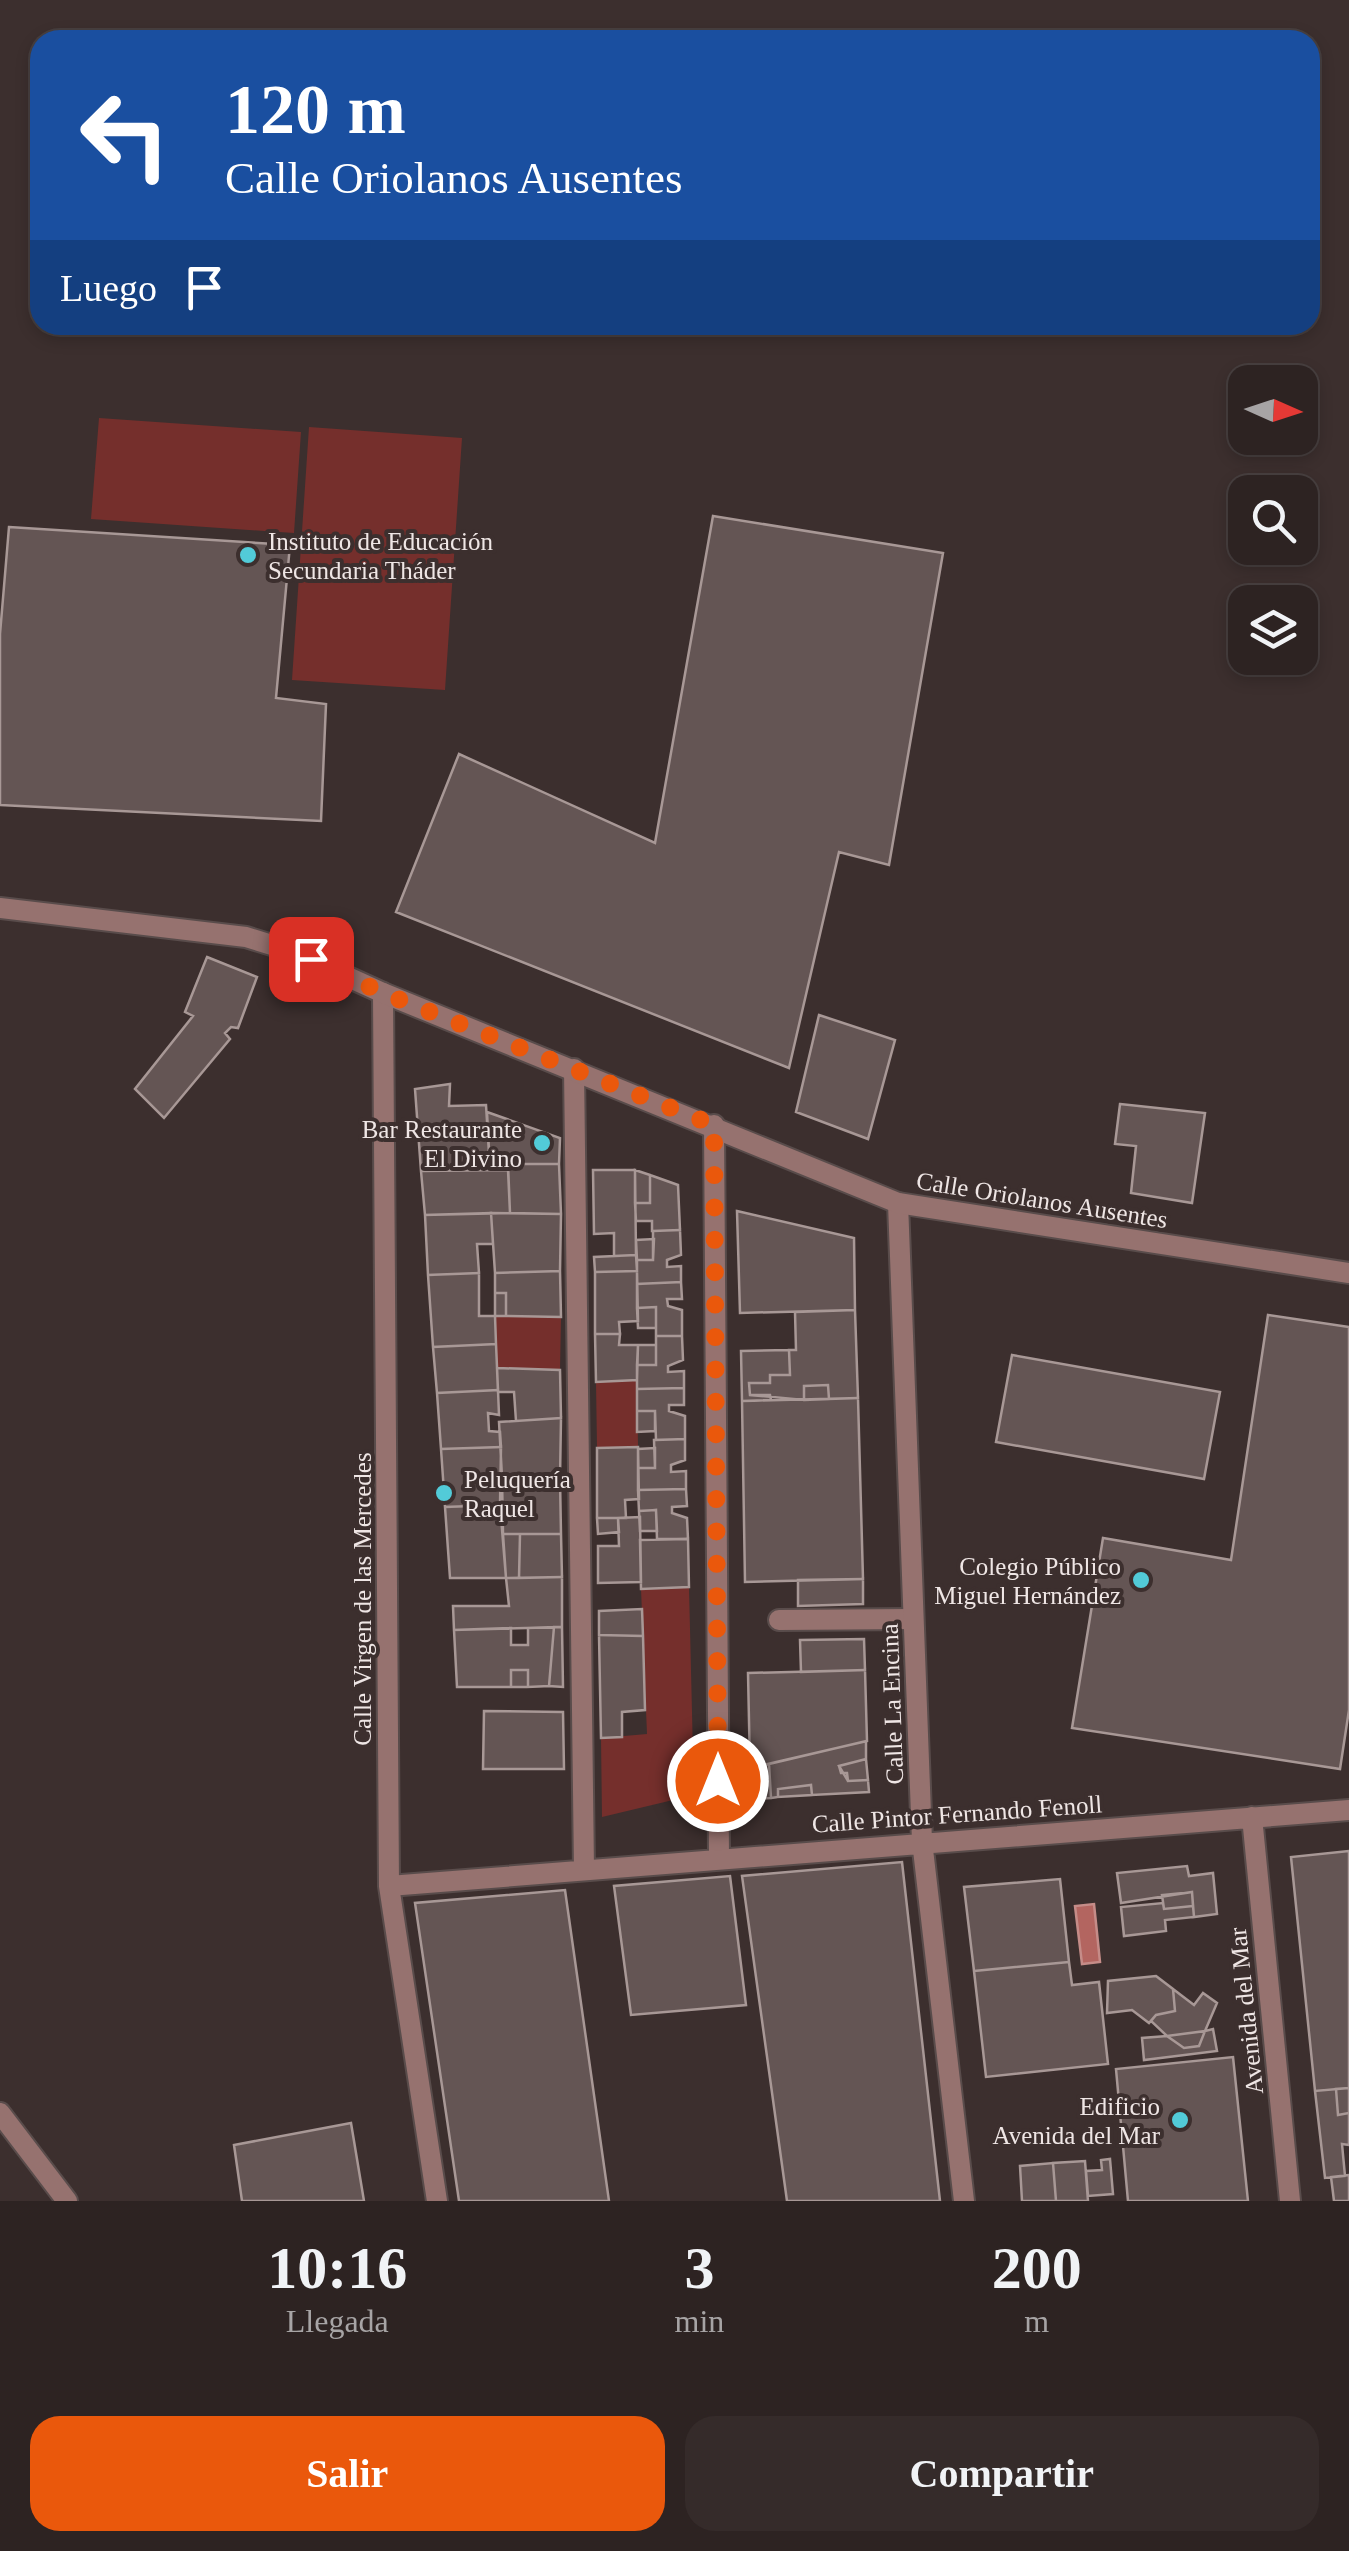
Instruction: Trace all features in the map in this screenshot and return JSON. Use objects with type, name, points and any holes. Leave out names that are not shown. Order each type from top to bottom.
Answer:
[{"type":"street","name":"Calle Oriolanos Ausentes","points":[[0,908],[246,937],[291,951],[383,993],[898,1203],[1349,1273]]},
{"type":"street","name":"Calle Virgen de las Mercedes","points":[[383,993],[390,1886],[437,2201]]},
{"type":"street","points":[[574,1070],[584,1870]]},
{"type":"street","points":[[714,1125],[719,1858]]},
{"type":"street","name":"Calle La Encina","points":[[898,1203],[922,1841],[964,2201]]},
{"type":"street","points":[[780,1620],[914,1619]]},
{"type":"street","name":"Calle Pintor Fernando Fenoll","points":[[390,1886],[1349,1810]]},
{"type":"street","name":"Avenida del Mar","points":[[1252,1817],[1290,2201]]},
{"type":"street","points":[[0,2113],[67,2201]]},
{"type":"shaded area","points":[[99,418],[301,432],[294,533],[91,519]]},
{"type":"shaded area","points":[[309,427],[462,438],[445,690],[292,680]]},
{"type":"shaded area","points":[[495,1316],[561,1317],[560,1370],[497,1368]]},
{"type":"shaded area","points":[[637,1380],[638,1447],[597,1448],[596,1382]]},
{"type":"shaded area","points":[[689,1587],[694,1795],[602,1817],[601,1738],[647,1734],[641,1589]]},
{"type":"shaded area","points":[[1094,1904],[1100,1962],[1082,1964],[1075,1906]]},
{"type":"building","points":[[713,516],[943,553],[889,865],[839,852],[789,1068],[396,912],[459,754],[655,843]]},
{"type":"building","points":[[9,527],[290,545],[276,698],[326,704],[321,821],[0,805],[0,634]]},
{"type":"building","points":[[207,957],[257,977],[238,1028],[231,1027],[225,1033],[230,1039],[164,1118],[135,1089],[193,1016],[185,1012]]},
{"type":"building","points":[[819,1015],[895,1040],[868,1139],[796,1112]]},
{"type":"building","points":[[450,1084],[449,1106],[486,1105],[490,1170],[421,1171],[415,1089]]},
{"type":"building","points":[[1120,1104],[1205,1113],[1192,1203],[1131,1193],[1136,1146],[1115,1144]]},
{"type":"building","points":[[487,1112],[560,1138],[559,1164],[508,1164],[508,1170],[490,1170]]},
{"type":"building","points":[[508,1164],[559,1164],[561,1214],[510,1213]]},
{"type":"building","points":[[508,1170],[510,1213],[425,1215],[421,1171]]},
{"type":"building","points":[[593,1170],[635,1170],[636,1255],[614,1256],[614,1233],[594,1234]]},
{"type":"building","points":[[635,1170],[650,1175],[650,1203],[635,1203]]},
{"type":"building","points":[[650,1175],[678,1185],[680,1230],[652,1231],[652,1221],[636,1221],[635,1203],[650,1203]]},
{"type":"building","points":[[737,1211],[854,1238],[855,1310],[740,1313]]},
{"type":"building","points":[[491,1213],[561,1214],[560,1271],[495,1273]]},
{"type":"building","points":[[491,1213],[493,1244],[477,1244],[479,1273],[428,1275],[425,1215]]},
{"type":"building","points":[[680,1230],[681,1255],[667,1260],[667,1267],[681,1266],[681,1282],[637,1284],[637,1260],[653,1260],[653,1231]]},
{"type":"building","points":[[654,1239],[653,1260],[637,1260],[636,1240]]},
{"type":"building","points":[[636,1255],[637,1271],[595,1272],[594,1257]]},
{"type":"building","points":[[560,1271],[561,1317],[506,1316],[506,1293],[495,1293],[495,1273]]},
{"type":"building","points":[[637,1271],[638,1321],[619,1322],[620,1334],[595,1334],[595,1272]]},
{"type":"building","points":[[479,1273],[479,1316],[495,1316],[496,1344],[433,1347],[428,1275]]},
{"type":"building","points":[[681,1282],[682,1299],[667,1299],[668,1306],[682,1310],[682,1336],[656,1336],[656,1307],[637,1308],[637,1284]]},
{"type":"building","points":[[495,1293],[506,1293],[506,1316],[495,1316]]},
{"type":"building","points":[[656,1307],[656,1328],[638,1328],[637,1308]]},
{"type":"building","points":[[855,1310],[858,1398],[829,1399],[828,1385],[804,1386],[804,1400],[750,1395],[749,1383],[770,1383],[770,1375],[790,1375],[789,1350],[796,1350],[795,1312]]},
{"type":"building","points":[[1268,1315],[1349,1327],[1349,1710],[1340,1769],[1072,1728],[1103,1538],[1231,1560]]},
{"type":"building","points":[[595,1334],[620,1334],[619,1345],[638,1345],[637,1380],[596,1382]]},
{"type":"building","points":[[656,1336],[682,1336],[683,1360],[668,1366],[668,1372],[684,1371],[684,1388],[637,1389],[637,1365],[656,1365]]},
{"type":"building","points":[[496,1344],[498,1390],[437,1393],[433,1347]]},
{"type":"building","points":[[638,1345],[656,1345],[656,1365],[637,1365]]},
{"type":"building","points":[[789,1350],[790,1375],[770,1375],[770,1383],[749,1383],[750,1395],[770,1395],[771,1400],[742,1401],[741,1351]]},
{"type":"building","points":[[1012,1355],[1220,1392],[1204,1479],[996,1442]]},
{"type":"building","points":[[497,1368],[560,1370],[561,1418],[516,1421],[514,1392],[498,1392]]},
{"type":"building","points":[[828,1385],[829,1399],[804,1400],[804,1386]]},
{"type":"building","points":[[684,1388],[684,1405],[669,1405],[669,1411],[685,1416],[685,1439],[656,1440],[655,1411],[637,1411],[637,1389]]},
{"type":"building","points":[[498,1390],[499,1415],[488,1413],[489,1431],[500,1432],[501,1447],[441,1449],[437,1393]]},
{"type":"building","points":[[858,1398],[863,1579],[745,1582],[742,1401]]},
{"type":"building","points":[[637,1411],[655,1411],[655,1431],[637,1432]]},
{"type":"building","points":[[561,1418],[560,1479],[502,1477],[499,1422]]},
{"type":"building","points":[[685,1439],[685,1460],[671,1465],[671,1472],[686,1471],[686,1489],[638,1490],[638,1468],[655,1468],[654,1440]]},
{"type":"building","points":[[501,1447],[500,1505],[445,1507],[441,1449]]},
{"type":"building","points":[[638,1447],[639,1499],[625,1500],[626,1518],[597,1518],[597,1448]]},
{"type":"building","points":[[655,1448],[655,1468],[638,1468],[638,1449]]},
{"type":"building","points":[[502,1477],[560,1479],[561,1534],[503,1534]]},
{"type":"building","points":[[686,1489],[687,1506],[672,1507],[672,1513],[687,1518],[688,1539],[657,1539],[656,1510],[639,1511],[638,1490]]},
{"type":"building","points":[[500,1505],[506,1578],[450,1578],[445,1507]]},
{"type":"building","points":[[656,1510],[657,1531],[640,1531],[639,1511]]},
{"type":"building","points":[[640,1517],[641,1582],[598,1583],[598,1546],[619,1546],[618,1518]]},
{"type":"building","points":[[597,1518],[618,1518],[619,1532],[598,1534]]},
{"type":"building","points":[[503,1534],[520,1534],[519,1578],[506,1578]]},
{"type":"building","points":[[520,1534],[561,1534],[562,1577],[519,1578]]},
{"type":"building","points":[[688,1539],[689,1587],[641,1589],[640,1540]]},
{"type":"building","points":[[562,1577],[562,1627],[454,1630],[453,1606],[509,1606],[506,1578]]},
{"type":"building","points":[[863,1579],[863,1604],[798,1606],[798,1580]]},
{"type":"building","points":[[642,1609],[643,1636],[599,1635],[599,1611]]},
{"type":"building","points":[[554,1627],[549,1686],[528,1687],[528,1670],[511,1670],[511,1687],[457,1687],[454,1630],[511,1628],[511,1645],[528,1645],[528,1628]]},
{"type":"building","points":[[554,1627],[562,1627],[563,1687],[549,1686]]},
{"type":"building","points":[[599,1635],[643,1636],[645,1710],[622,1712],[622,1737],[601,1738]]},
{"type":"building","points":[[864,1639],[865,1670],[801,1672],[800,1640]]},
{"type":"building","points":[[511,1670],[528,1670],[528,1687],[511,1687]]},
{"type":"building","points":[[865,1670],[867,1741],[750,1768],[748,1673]]},
{"type":"building","points":[[484,1711],[563,1712],[564,1769],[483,1769]]},
{"type":"building","points":[[866,1741],[866,1759],[839,1766],[848,1781],[868,1780],[869,1792],[812,1795],[811,1785],[778,1789],[778,1797],[771,1798],[769,1764]]},
{"type":"building","points":[[866,1759],[868,1780],[848,1781],[847,1773],[841,1773],[839,1766]]},
{"type":"building","points":[[769,1764],[771,1798],[754,1799],[752,1768]]},
{"type":"building","points":[[811,1785],[812,1795],[778,1797],[778,1789]]},
{"type":"building","points":[[1349,1851],[1349,2088],[1315,2091],[1291,1857]]},
{"type":"building","points":[[902,1862],[940,2201],[787,2201],[742,1876]]},
{"type":"building","points":[[1187,1866],[1189,1876],[1213,1873],[1217,1914],[1194,1917],[1192,1892],[1121,1903],[1117,1873]]},
{"type":"building","points":[[730,1876],[746,2005],[631,2015],[614,1886]]},
{"type":"building","points":[[1060,1879],[1069,1962],[974,1971],[964,1887]]},
{"type":"building","points":[[565,1890],[609,2201],[459,2201],[415,1903]]},
{"type":"building","points":[[1192,1892],[1193,1906],[1164,1909],[1162,1895]]},
{"type":"building","points":[[1163,1903],[1164,1909],[1193,1906],[1194,1917],[1165,1920],[1166,1931],[1124,1936],[1121,1907]]},
{"type":"building","points":[[1069,1962],[1072,1985],[1099,1982],[1108,2064],[986,2077],[974,1971]]},
{"type":"building","points":[[1156,1976],[1173,1989],[1175,2011],[1156,2015],[1149,2023],[1132,2010],[1107,2013],[1108,1981]]},
{"type":"building","points":[[1173,1989],[1194,2005],[1203,1993],[1217,2003],[1205,2031],[1167,2036],[1151,2021],[1156,2015],[1175,2011]]},
{"type":"building","points":[[1213,2029],[1217,2051],[1144,2060],[1142,2038],[1167,2036],[1184,2048],[1199,2046],[1205,2031]]},
{"type":"building","points":[[1205,2031],[1199,2046],[1184,2048],[1167,2036]]},
{"type":"building","name":"Edificio Avenida del Mar","points":[[1233,2057],[1248,2201],[1128,2201],[1116,2069]]},
{"type":"building","points":[[1349,2088],[1349,2113],[1338,2115],[1336,2089]]},
{"type":"building","points":[[1336,2089],[1338,2115],[1349,2113],[1349,2145],[1342,2144],[1345,2176],[1325,2178],[1315,2091]]},
{"type":"building","points":[[351,2123],[364,2201],[242,2201],[234,2145]]},
{"type":"building","points":[[1110,2159],[1113,2194],[1088,2196],[1086,2171],[1102,2170],[1101,2160]]},
{"type":"building","points":[[1085,2161],[1088,2201],[1056,2201],[1053,2163]]},
{"type":"building","points":[[1053,2163],[1056,2201],[1022,2201],[1020,2166]]},
{"type":"building","points":[[1349,2175],[1349,2201],[1334,2201],[1331,2177]]},
{"type":"place","name":"Instituto de Educación Secundaria Tháder","points":[[248,555]]},
{"type":"place","name":"Bar Restaurante El Divino","points":[[542,1143]]},
{"type":"place","name":"Peluquería Raquel","points":[[444,1493]]},
{"type":"place","name":"Colegio Público Miguel Hernández","points":[[1141,1580]]},
{"type":"place","name":"Edificio Avenida del Mar","points":[[1180,2120]]},
{"type":"route","points":[[311,959],[383,993],[714,1125],[718,1781]]}]
